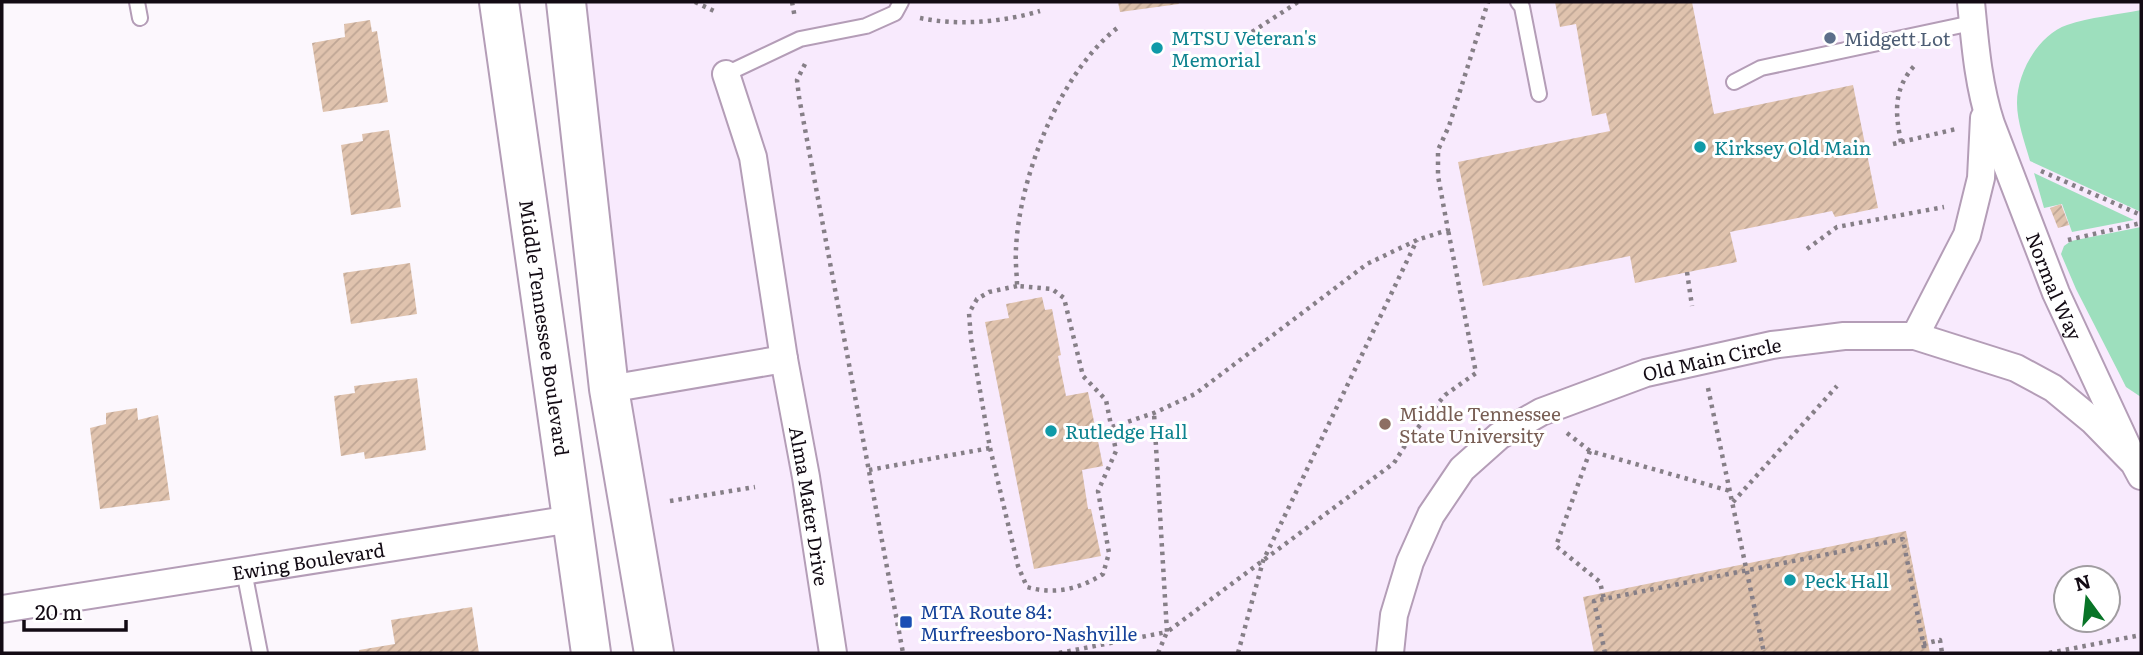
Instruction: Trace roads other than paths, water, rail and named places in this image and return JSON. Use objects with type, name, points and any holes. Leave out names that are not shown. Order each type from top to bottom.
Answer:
[{"type":"main road","name":"Middle Tennessee Boulevard","points":[[499,2],[591,653]]},
{"type":"main road","points":[[568,5],[609,389],[654,653]]},
{"type":"street","name":"Normal Way","points":[[1915,336],[1967,235],[1981,178],[1985,106],[1973,7]]},
{"type":"street","name":"Alma Mater Drive","points":[[726,74],[753,157],[783,359],[806,477],[833,653]]},
{"type":"street","name":"Normal Way","points":[[1985,106],[2056,293],[2138,469]]},
{"type":"street","name":"Old Main Circle","points":[[1390,653],[1394,615],[1410,562],[1431,515],[1462,468],[1499,436],[1541,412],[1646,373],[1772,345],[1844,336],[1915,336],[2016,368],[2053,388],[2093,421],[2138,469]]},
{"type":"street","points":[[609,389],[783,359]]},
{"type":"street","name":"Ewing Boulevard","points":[[2,609],[572,519]]},
{"type":"lane","points":[[137,2],[140,18]]},
{"type":"lane","points":[[1518,2],[1522,7],[1539,94]]},
{"type":"lane","points":[[726,74],[800,39],[866,26],[898,7]]},
{"type":"lane","points":[[1734,82],[1761,68],[1973,7]]},
{"type":"lane","points":[[244,571],[260,653]]},
{"type":"place","name":"Midgett Lot","points":[[1830,38]]},
{"type":"place","name":"MTSU Veteran's Memorial","points":[[1157,48]]},
{"type":"place","name":"Kirksey Old Main","points":[[1700,147]]},
{"type":"place","name":"Middle Tennessee State University","points":[[1385,424]]},
{"type":"place","name":"Rutledge Hall","points":[[1051,431]]},
{"type":"place","name":"Peck Hall","points":[[1790,580]]},
{"type":"place","name":"MTA Route 84: Murfreesboro-Nashville","points":[[906,622]]}]
